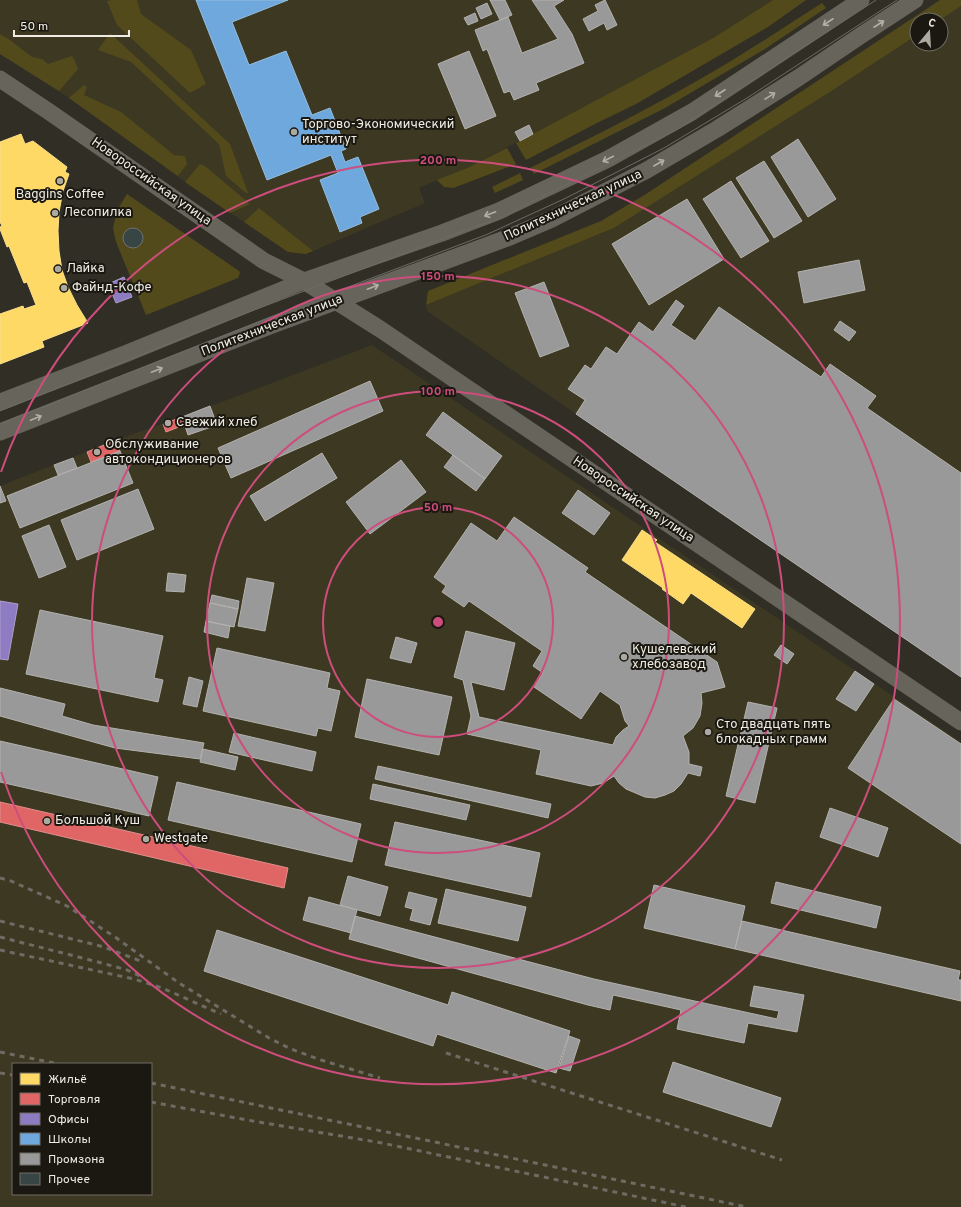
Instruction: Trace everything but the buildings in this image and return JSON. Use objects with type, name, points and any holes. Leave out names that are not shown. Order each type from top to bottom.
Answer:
[{"type":"main road","name":"Политехническая улица","points":[[0,402],[125,354],[304,281],[435,236],[499,211],[608,159],[692,112],[861,0]]},
{"type":"main road","name":"Политехническая улица","points":[[0,432],[272,325],[510,237],[552,219],[647,170],[717,129],[798,78],[915,0]]},
{"type":"main road","name":"Новороссийская улица","points":[[0,79],[264,261],[342,299],[961,712]]},
{"type":"main road","name":"Новороссийская улица","points":[[342,299],[387,334],[961,722]]},
{"type":"shaded area","points":[[0,0],[773,0],[713,38],[596,101],[467,168],[419,188],[425,203],[306,254],[288,252],[185,182],[69,98],[0,54]]},
{"type":"shaded area","points":[[137,0],[141,14],[191,50],[206,84],[190,93],[117,25],[107,1]]},
{"type":"shaded area","points":[[773,0],[806,0],[768,27],[636,104],[526,160],[516,143],[713,38]]},
{"type":"shaded area","points":[[940,0],[961,0],[961,6],[949,14],[949,12],[922,12]]},
{"type":"shaded area","points":[[822,3],[826,8],[765,49],[665,108],[534,174],[530,168],[695,82],[743,54]]},
{"type":"shaded area","points":[[961,6],[961,677],[427,311],[426,305],[614,228],[830,92],[909,40],[909,52],[949,52],[949,14]]},
{"type":"shaded area","points":[[909,20],[909,40],[830,92],[614,228],[426,305],[428,291],[601,221],[646,194]]},
{"type":"shaded area","points":[[110,33],[230,144],[248,193],[246,193],[226,176],[219,144],[131,62],[98,50]]},
{"type":"shaded area","points":[[0,34],[32,57],[42,59],[48,64],[72,56],[78,69],[59,91],[0,54]]},
{"type":"shaded area","points":[[84,85],[87,87],[84,95],[121,112],[174,155],[185,156],[187,164],[178,176],[69,98]]},
{"type":"shaded area","points":[[507,148],[516,164],[453,188],[444,187],[437,180],[467,168]]},
{"type":"shaded area","points":[[200,164],[205,166],[250,204],[230,213],[185,182]]},
{"type":"shaded area","points":[[520,173],[523,180],[495,193],[492,187]]},
{"type":"shaded area","points":[[127,194],[239,271],[240,273],[238,278],[146,315],[116,242],[113,228],[117,210]],"holes":[[[130,228],[137,229],[141,232],[143,237],[142,241],[135,248],[131,248],[124,242],[123,237],[126,231]]]},
{"type":"shaded area","points":[[259,208],[313,251],[306,254],[288,252],[244,222]]},
{"type":"shaded area","points":[[372,345],[961,742],[961,1207],[0,1207],[0,486],[116,440],[182,417]]},
{"type":"tram line","points":[[0,411],[233,318],[476,226],[491,222],[676,130],[876,0]]},
{"type":"tram line","points":[[0,424],[319,298],[488,234],[566,198],[664,148],[747,98],[897,0]]},
{"type":"railway","points":[[0,878],[11,881],[67,906],[115,937],[179,983],[269,1038],[291,1049],[321,1060],[380,1078]]},
{"type":"railway","points":[[0,921],[104,947],[143,962]]},
{"type":"railway","points":[[0,937],[127,970],[140,976]]},
{"type":"railway","points":[[0,950],[134,979],[162,988],[221,1014]]},
{"type":"railway","points":[[0,1052],[54,1063]]},
{"type":"railway","points":[[446,1053],[782,1160]]},
{"type":"railway","points":[[0,1073],[12,1075]]},
{"type":"railway","points":[[152,1083],[747,1207]]},
{"type":"railway","points":[[152,1102],[382,1143],[686,1207]]},
{"type":"place","name":"Торгово-Экономический институт","points":[[294,132]]},
{"type":"place","name":"Baggins Coffee","points":[[60,181]]},
{"type":"place","name":"Лесопилка","points":[[55,213]]},
{"type":"place","name":"Лайка","points":[[58,269]]},
{"type":"place","name":"Файнд-Кофе","points":[[64,288]]},
{"type":"place","name":"Свежий хлеб","points":[[168,423]]},
{"type":"place","name":"Обслуживание автокондиционеров","points":[[97,452]]},
{"type":"place","name":"Кушелевский хлебозавод","points":[[624,657]]},
{"type":"place","name":"Сто двадцать пять блокадных грамм","points":[[708,732]]},
{"type":"place","name":"Большой Куш","points":[[47,821]]},
{"type":"place","name":"Westgate","points":[[146,839]]}]
